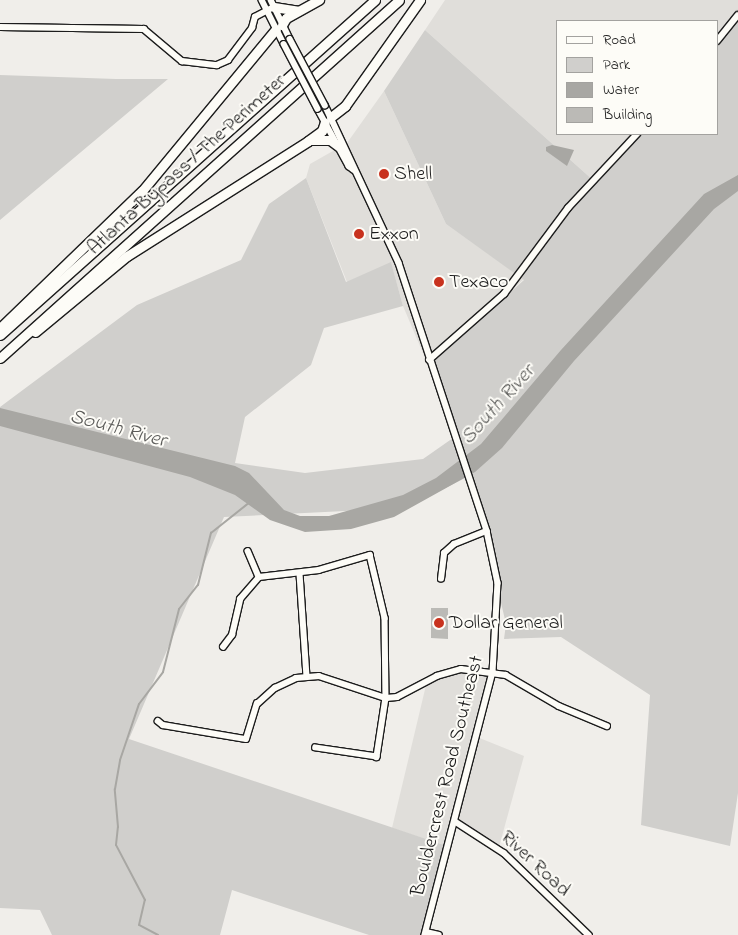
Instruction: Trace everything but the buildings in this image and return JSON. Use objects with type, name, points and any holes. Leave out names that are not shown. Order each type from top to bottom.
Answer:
[{"type":"highway","points":[[0,328],[142,191],[279,27],[298,11],[319,0]]},
{"type":"highway","name":"Atlanta Bypass / The Perimeter","points":[[0,335],[375,0]]},
{"type":"highway","name":"Atlanta Bypass / The Perimeter","points":[[0,358],[399,0]]},
{"type":"highway","points":[[14,346],[164,230],[322,131],[328,119],[345,106],[420,0]]},
{"type":"highway","points":[[270,6],[298,11]]},
{"type":"highway","points":[[308,140],[324,138],[338,146]]},
{"type":"street","name":"Bouldercrest Road Southeast","points":[[262,0],[270,6],[284,44],[318,108],[328,119],[399,263],[429,360],[487,531],[498,583],[493,672],[426,933]]},
{"type":"street","points":[[0,27],[144,29],[182,61],[217,66],[228,60],[252,28],[255,17],[270,6]]},
{"type":"street","points":[[718,40],[738,15]]},
{"type":"street","name":"Bouldercrest Road Southeast","points":[[279,27],[290,38],[325,105],[338,146],[349,166],[354,170]]},
{"type":"street","points":[[429,360],[477,322],[504,294],[568,208],[636,135]]},
{"type":"street","points":[[441,579],[444,553],[454,544],[487,531]]},
{"type":"street","points":[[248,551],[259,577]]},
{"type":"street","points":[[223,647],[232,635],[240,599],[259,577],[300,574],[370,555],[384,601],[386,698],[377,757],[316,748]]},
{"type":"street","points":[[300,574],[307,676]]},
{"type":"street","points":[[158,720],[163,725],[246,739],[252,714],[265,695],[285,682],[307,676],[336,681],[386,698],[412,691],[452,670],[493,672],[607,726]]},
{"type":"street","name":"River Road","points":[[456,822],[504,853],[589,935]]},
{"type":"street","points":[[426,933],[439,935]]},
{"type":"shaded area","points":[[445,0],[738,0],[738,15],[718,39],[718,20],[556,20],[556,135],[634,135],[594,181],[425,30]]},
{"type":"shaded area","points":[[384,91],[446,224],[524,279],[428,365],[403,306],[391,263],[347,282],[306,178],[310,164],[347,143]]},
{"type":"shaded area","points":[[453,669],[491,671],[477,737],[524,756],[499,847],[454,823],[447,846],[392,828],[427,681]]},
{"type":"green space","points":[[738,15],[738,793],[730,846],[641,825],[650,695],[561,637],[504,639],[506,624],[471,475],[406,508],[224,517],[129,739],[447,846],[424,935],[369,935],[232,890],[220,935],[52,935],[40,910],[0,908],[0,407],[137,305],[241,260],[269,204],[306,178],[346,282],[391,262],[403,306],[324,328],[311,365],[245,417],[235,463],[305,473],[423,459],[453,438],[428,365],[524,280],[446,224],[384,91],[425,30],[594,181],[634,135],[718,135],[718,39]]},
{"type":"green space","points":[[0,75],[116,79],[168,79],[0,220]]},
{"type":"water","points":[[552,145],[574,150],[567,166],[546,151],[546,147]]},
{"type":"water","name":"South River","points":[[738,175],[738,191],[714,209],[574,361],[502,448],[475,472],[394,517],[351,529],[305,532],[270,520],[235,495],[190,477],[0,426],[0,408],[235,466],[249,473],[284,510],[300,516],[329,516],[403,495],[436,478],[481,444],[561,350],[704,194]]},
{"type":"waterway","points":[[158,935],[139,925],[145,900],[116,845],[118,827],[115,789],[120,760],[139,704],[163,672],[179,609],[198,585],[211,533],[250,502]]},
{"type":"place","name":"Shell","points":[[384,174]]},
{"type":"place","name":"Exxon","points":[[359,234]]},
{"type":"place","name":"Texaco","points":[[439,282]]},
{"type":"place","name":"Dollar General","points":[[439,623]]}]
